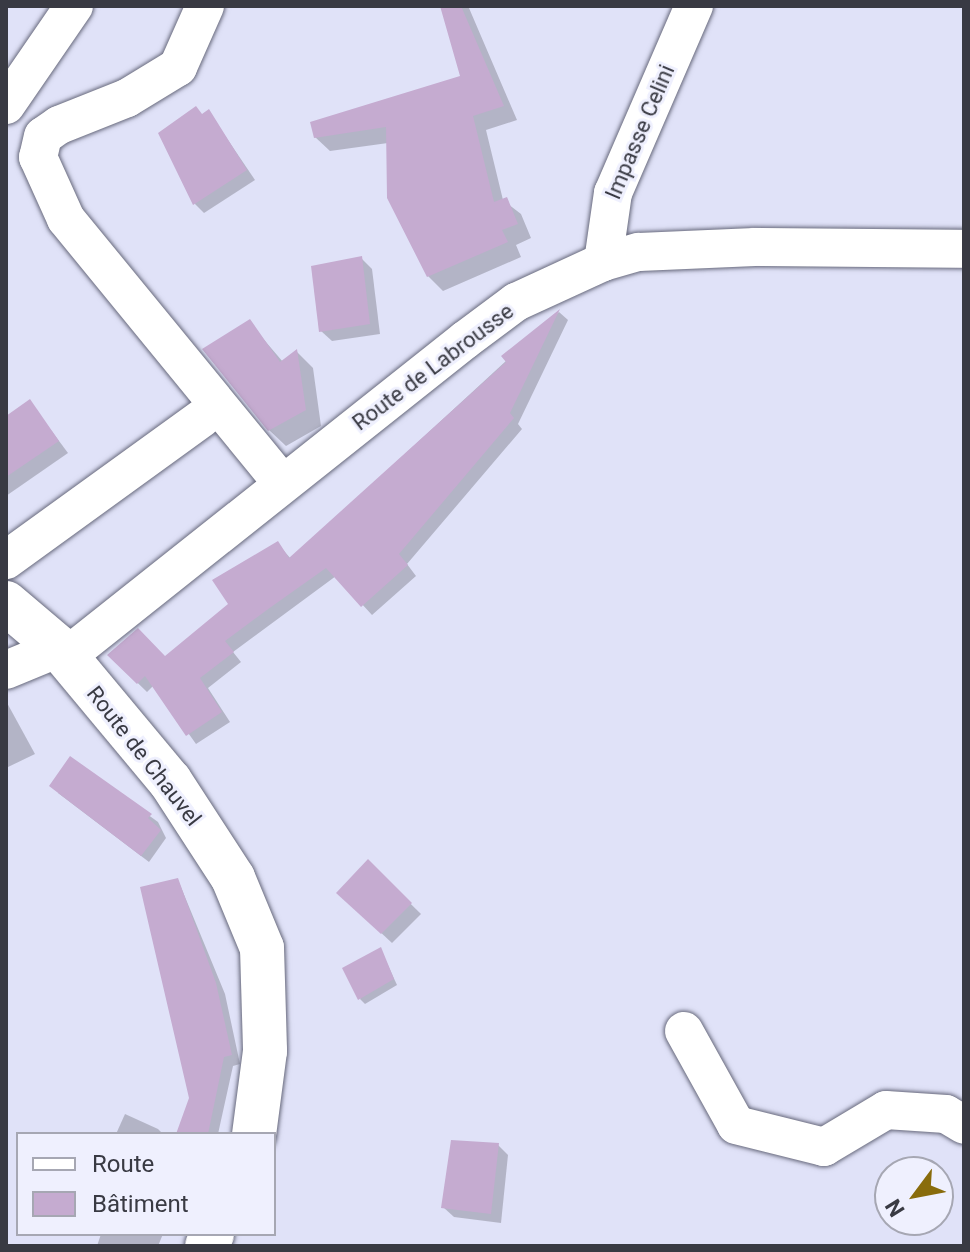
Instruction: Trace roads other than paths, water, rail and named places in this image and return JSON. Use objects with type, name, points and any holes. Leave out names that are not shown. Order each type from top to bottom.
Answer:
[{"type":"main road","name":"Route de Chauvel","points":[[33,632],[170,781],[233,878],[262,948],[265,1051],[254,1132]]},
{"type":"street","points":[[6,105],[74,6]]},
{"type":"street","points":[[205,6],[178,67],[127,98],[59,125],[43,136],[38,157],[66,219],[282,483]]},
{"type":"street","name":"Impasse Celini","points":[[603,262],[613,193],[694,6]]},
{"type":"street","name":"Route de Labrousse","points":[[6,670],[33,632],[282,483],[516,302],[603,262],[639,252],[755,247],[964,249]]},
{"type":"street","points":[[13,544],[202,418]]},
{"type":"street","points":[[684,1031],[736,1125],[824,1147],[886,1110],[946,1114],[964,1125]]}]
